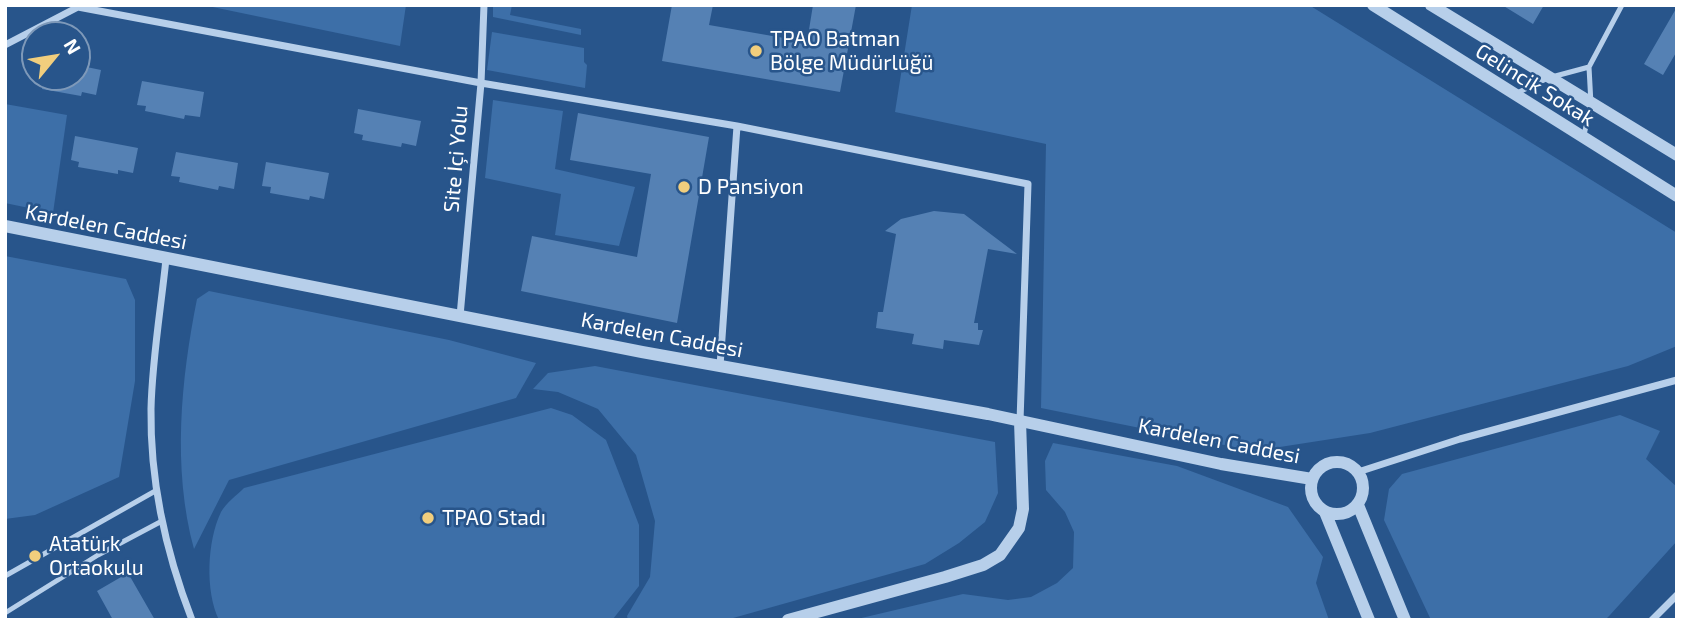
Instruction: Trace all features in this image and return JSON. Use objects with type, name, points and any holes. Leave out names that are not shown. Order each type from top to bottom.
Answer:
[{"type":"street","name":"Site İçi Yolu","points":[[460,316],[481,83],[484,5]]},
{"type":"street","name":"Gelincik Sokak","points":[[1373,5],[1677,196]]},
{"type":"street","name":"Gelincik Sokak","points":[[1431,5],[1677,155]]},
{"type":"street","points":[[5,45],[78,7],[481,83],[737,125],[1028,184],[1020,421],[1023,509],[1020,528],[1000,555],[983,565],[788,620]]},
{"type":"street","points":[[720,366],[737,125]]},
{"type":"street","name":"Kardelen Caddesi","points":[[5,226],[720,366],[1020,421],[1221,464],[1312,479]]},
{"type":"street","points":[[166,259],[151,407],[162,521],[192,620]]},
{"type":"street","points":[[1358,472],[1460,439],[1677,380]]},
{"type":"street","points":[[1325,512],[1342,514],[1358,505],[1364,489],[1358,472],[1345,463],[1322,466],[1312,479],[1311,486],[1314,501],[1325,512],[1369,620]]},
{"type":"street","points":[[1358,505],[1405,620]]},
{"type":"street","points":[[1652,620],[1677,595]]},
{"type":"lane","points":[[1583,138],[1591,104],[1589,67],[1622,5]]},
{"type":"lane","points":[[1514,95],[1548,78],[1589,67]]},
{"type":"lane","points":[[5,576],[157,490]]},
{"type":"lane","points":[[5,613],[98,555],[162,521]]},
{"type":"shaded area","points":[[203,5],[406,5],[400,46]]},
{"type":"shaded area","points":[[493,5],[512,5],[510,15],[581,29],[581,35],[493,17]]},
{"type":"shaded area","points":[[912,5],[1309,5],[1677,233],[1677,346],[1628,366],[1370,433],[1254,451],[1041,408],[1046,144],[895,112]]},
{"type":"shaded area","points":[[492,32],[584,48],[584,62],[587,65],[585,88],[487,70]]},
{"type":"shaded area","points":[[493,100],[563,111],[555,169],[635,187],[619,246],[555,235],[561,194],[485,178]]},
{"type":"shaded area","points":[[5,104],[67,115],[53,213],[5,203]]},
{"type":"shaded area","points":[[5,256],[126,279],[135,300],[135,381],[119,477],[35,515],[5,519]]},
{"type":"shaded area","points":[[209,291],[449,340],[536,363],[516,398],[229,480],[194,549],[183,487],[181,424],[187,360],[197,299]]},
{"type":"shaded area","points":[[595,366],[995,442],[998,493],[985,522],[959,543],[925,564],[726,620],[628,620],[627,616],[650,577],[655,521],[636,455],[598,409],[558,392],[533,389],[548,373]]},
{"type":"shaded area","name":"TPAO Stadı","points":[[551,408],[572,415],[606,440],[639,525],[639,586],[613,619],[219,620],[211,595],[213,537],[221,512],[244,488]]},
{"type":"shaded area","points":[[1620,415],[1660,431],[1646,459],[1677,487],[1677,541],[1610,615],[1605,620],[1431,620],[1384,520],[1389,489],[1402,474]]},
{"type":"shaded area","points":[[1053,443],[1177,466],[1288,507],[1323,557],[1316,583],[1329,620],[853,620],[963,594],[1008,600],[1031,597],[1057,583],[1073,568],[1074,532],[1065,512],[1046,490],[1045,461]]},
{"type":"building","name":"TPAO Batman Bölge Müdürlüğü","points":[[672,5],[713,5],[709,25],[807,42],[813,5],[856,5],[840,92],[662,61]]},
{"type":"building","points":[[1502,5],[1544,5],[1533,24]]},
{"type":"building","points":[[1677,7],[1677,51],[1663,75],[1644,64]]},
{"type":"building","points":[[91,68],[101,70],[96,95],[82,92],[81,96],[53,91],[91,91]]},
{"type":"building","points":[[142,81],[204,92],[200,117],[185,115],[184,119],[145,111],[146,106],[137,105]]},
{"type":"building","points":[[358,109],[421,121],[416,146],[402,143],[401,147],[362,140],[363,135],[354,133]]},
{"type":"building","points":[[578,113],[709,137],[677,323],[521,291],[532,236],[637,257],[651,174],[570,160]]},
{"type":"building","points":[[75,136],[138,148],[133,173],[118,170],[118,174],[78,167],[79,162],[71,160]]},
{"type":"building","points":[[176,152],[238,163],[234,189],[219,186],[218,190],[179,182],[180,177],[171,176]]},
{"type":"building","points":[[266,162],[329,173],[324,199],[310,196],[309,200],[270,193],[271,187],[262,186]]},
{"type":"building","points":[[934,211],[964,214],[1017,254],[988,249],[974,323],[978,323],[978,330],[983,330],[979,345],[944,340],[943,349],[912,344],[914,334],[876,328],[878,312],[883,312],[896,234],[885,231],[901,219]]},
{"type":"building","points":[[128,573],[155,620],[113,620],[97,591]]},
{"type":"place","name":"TPAO Batman Bölge Müdürlüğü","points":[[756,51]]},
{"type":"place","name":"D Pansiyon","points":[[684,187]]},
{"type":"place","name":"TPAO Stadı","points":[[428,518]]},
{"type":"place","name":"Atatürk Ortaokulu","points":[[35,556]]}]
